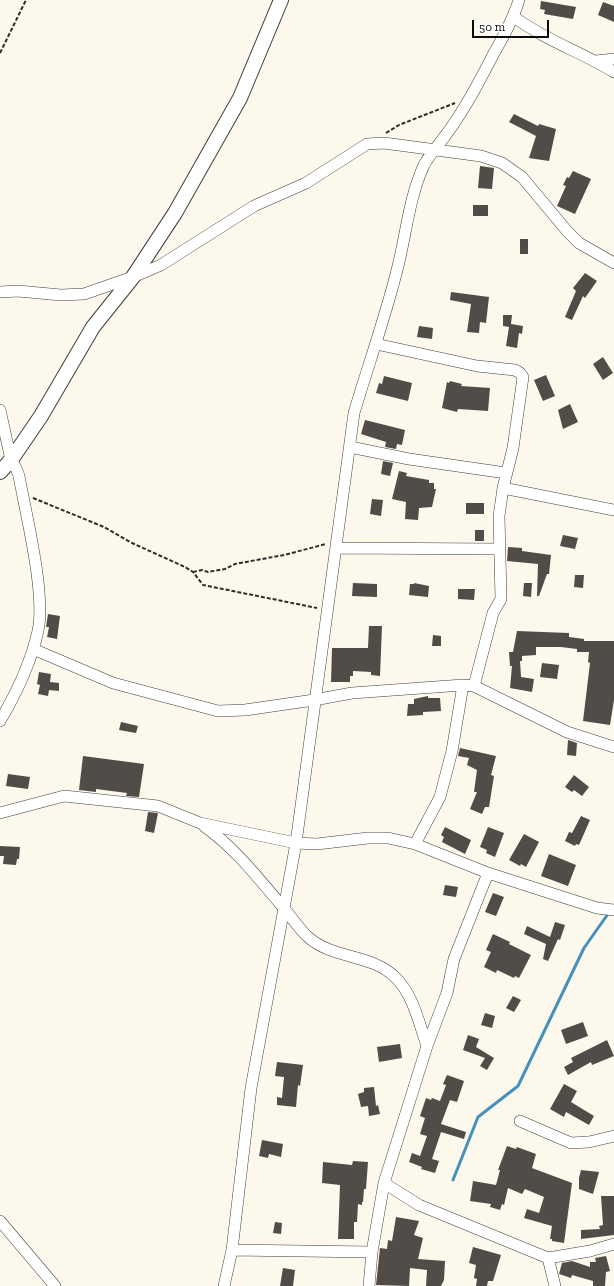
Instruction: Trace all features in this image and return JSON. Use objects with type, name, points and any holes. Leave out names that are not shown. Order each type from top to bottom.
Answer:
[{"type":"street","points":[[0,472],[11,460],[41,416],[93,327],[133,277],[175,213],[240,98],[281,0]]},
{"type":"street","points":[[224,1286],[232,1250],[251,1088],[271,988],[278,936],[285,909],[296,843],[314,700],[328,611],[354,413],[376,344],[401,256],[411,202],[418,180],[434,150],[446,136],[470,98],[514,17],[519,0]]},
{"type":"street","points":[[514,17],[533,31],[596,61],[614,72]]},
{"type":"street","points":[[596,61],[614,59]]},
{"type":"street","points":[[0,292],[18,291],[61,295],[84,294],[133,277],[167,261],[254,206],[306,183],[367,144],[384,143],[481,156],[502,163],[522,177],[567,231],[579,243],[614,263]]},
{"type":"street","points":[[376,344],[478,366],[515,370],[520,373],[523,378],[513,448],[506,473],[499,516],[501,599],[493,613],[469,686],[440,798],[415,844]]},
{"type":"street","points":[[0,410],[11,460],[16,468],[22,494],[38,595],[38,630],[33,650],[17,689],[0,721]]},
{"type":"street","points":[[350,447],[409,459],[506,473]]},
{"type":"street","points":[[503,488],[614,510]]},
{"type":"street","points":[[337,545],[500,549]]},
{"type":"street","points":[[33,650],[112,683],[218,711],[245,710],[352,693],[469,686],[567,732],[614,747]]},
{"type":"street","points":[[0,814],[64,796],[158,806],[200,823],[296,843],[317,844],[368,838],[388,838],[415,844],[488,873],[597,908],[614,910]]},
{"type":"street","points":[[200,823],[223,839],[308,937],[319,945],[377,966],[394,976],[406,990],[427,1046]]},
{"type":"street","points":[[369,1286],[372,1252],[384,1183],[427,1046],[447,993],[454,959],[488,873]]},
{"type":"street","points":[[520,1121],[571,1143],[589,1142],[614,1136]]},
{"type":"street","points":[[384,1183],[419,1205],[548,1258],[590,1251],[614,1244]]},
{"type":"street","points":[[0,1221],[55,1286]]},
{"type":"street","points":[[232,1250],[372,1252]]},
{"type":"street","points":[[548,1258],[555,1286]]},
{"type":"path","points":[[0,53],[26,0]]},
{"type":"path","points":[[367,144],[399,125],[440,107],[470,98]]},
{"type":"path","points":[[22,494],[104,527],[132,543],[193,572],[203,585],[328,611]]},
{"type":"path","points":[[193,572],[202,570],[208,572],[225,569],[235,564],[337,545]]},
{"type":"building","points":[[541,1],[576,7],[573,19],[544,14],[545,10],[540,9]]},
{"type":"building","points":[[603,2],[614,6],[614,22],[598,15]]},
{"type":"building","points":[[514,114],[538,126],[539,124],[556,129],[549,161],[529,158],[536,136],[509,122]]},
{"type":"building","points":[[480,166],[494,168],[492,189],[478,188]]},
{"type":"building","points":[[573,171],[591,179],[575,214],[557,206],[566,186],[563,185],[567,177],[569,178]]},
{"type":"building","points":[[473,205],[488,205],[488,216],[473,216]]},
{"type":"building","points":[[520,239],[528,239],[528,254],[520,254]]},
{"type":"building","points":[[585,273],[597,281],[585,298],[583,296],[572,320],[565,317],[576,291],[573,288]]},
{"type":"building","points":[[451,292],[489,297],[486,323],[480,322],[479,333],[467,332],[471,304],[450,300]]},
{"type":"building","points":[[503,315],[512,315],[511,324],[523,326],[522,334],[519,333],[517,348],[506,346],[509,327],[503,326]]},
{"type":"building","points":[[419,326],[433,328],[432,339],[417,337]]},
{"type":"building","points":[[603,357],[613,373],[603,380],[593,364]]},
{"type":"building","points":[[546,375],[555,396],[543,401],[534,380]]},
{"type":"building","points":[[384,376],[412,383],[408,401],[376,393],[379,383],[382,384]]},
{"type":"building","points":[[450,381],[462,384],[461,386],[490,388],[488,411],[458,409],[457,412],[442,408],[447,382],[449,383]]},
{"type":"building","points":[[570,404],[578,422],[563,429],[558,410]]},
{"type":"building","points":[[365,420],[405,430],[402,445],[397,444],[396,449],[385,447],[386,442],[361,434]]},
{"type":"building","points":[[383,461],[393,463],[390,476],[381,474]]},
{"type":"building","points":[[399,471],[407,473],[406,476],[429,480],[429,483],[434,483],[434,489],[436,489],[432,507],[419,508],[418,520],[405,519],[406,502],[392,499]]},
{"type":"building","points":[[372,499],[383,500],[381,516],[370,514]]},
{"type":"building","points":[[466,503],[484,503],[484,514],[466,514]]},
{"type":"building","points":[[475,530],[484,530],[484,541],[475,541]]},
{"type":"building","points":[[563,535],[578,538],[575,549],[560,546]]},
{"type":"building","points":[[508,547],[522,548],[522,551],[551,555],[549,574],[547,574],[539,596],[537,596],[538,564],[507,561]]},
{"type":"building","points":[[575,575],[584,575],[583,588],[574,587]]},
{"type":"building","points":[[353,583],[377,584],[377,597],[352,596]]},
{"type":"building","points":[[414,583],[429,586],[428,597],[409,595],[410,584]]},
{"type":"building","points":[[524,583],[532,583],[531,597],[523,596]]},
{"type":"building","points":[[458,589],[475,589],[474,600],[458,599]]},
{"type":"building","points":[[48,614],[60,616],[57,639],[47,637],[49,627],[46,627]]},
{"type":"building","points":[[369,626],[382,626],[380,676],[371,675],[371,672],[353,671],[353,676],[350,676],[350,682],[331,682],[332,648],[368,648]]},
{"type":"building","points":[[517,631],[569,633],[569,637],[584,639],[584,641],[614,641],[614,700],[610,725],[583,721],[590,663],[588,662],[589,652],[577,652],[577,649],[561,647],[536,647],[536,655],[522,656],[522,661],[520,661],[521,677],[534,679],[532,692],[510,688],[512,666],[510,666],[509,652],[513,652]]},
{"type":"building","points":[[433,635],[441,636],[441,646],[432,646]]},
{"type":"building","points":[[542,663],[559,665],[557,679],[540,677]]},
{"type":"building","points":[[39,672],[51,674],[50,682],[59,683],[59,691],[49,690],[48,696],[38,694],[40,685],[37,684]]},
{"type":"building","points":[[428,696],[428,698],[440,698],[441,711],[423,712],[423,715],[407,716],[408,704],[414,704],[414,699]]},
{"type":"building","points":[[121,722],[138,726],[136,733],[119,730]]},
{"type":"building","points":[[568,740],[577,743],[576,756],[567,755]]},
{"type":"building","points":[[460,748],[496,756],[491,775],[494,776],[489,807],[485,807],[482,814],[470,809],[477,792],[474,792],[477,770],[467,765],[469,758],[458,756]]},
{"type":"building","points":[[83,756],[144,764],[139,797],[126,796],[127,793],[96,789],[96,792],[79,790]]},
{"type":"building","points":[[8,774],[30,777],[28,789],[6,786]]},
{"type":"building","points":[[574,775],[589,787],[582,796],[574,790],[572,792],[565,787]]},
{"type":"building","points":[[148,812],[158,813],[154,833],[145,831]]},
{"type":"building","points":[[581,816],[590,820],[579,845],[576,844],[575,846],[565,841],[569,832],[572,833]]},
{"type":"building","points":[[445,827],[471,840],[465,854],[442,842],[444,837],[441,835]]},
{"type":"building","points":[[488,827],[504,833],[495,857],[486,853],[487,850],[480,847]]},
{"type":"building","points":[[524,834],[539,842],[526,867],[521,864],[520,866],[509,860]]},
{"type":"building","points":[[0,846],[20,847],[19,859],[17,859],[16,865],[3,864],[4,856],[0,856]]},
{"type":"building","points":[[549,854],[576,865],[568,886],[541,876]]},
{"type":"building","points":[[445,885],[458,887],[456,897],[443,895]]},
{"type":"building","points":[[493,893],[504,897],[496,916],[485,912]]},
{"type":"building","points":[[555,922],[565,925],[560,940],[558,939],[548,961],[543,959],[546,944],[524,934],[527,926],[550,937]]},
{"type":"building","points":[[493,934],[510,942],[509,944],[531,955],[519,978],[515,976],[514,978],[497,970],[496,973],[484,967],[491,952],[486,950]]},
{"type":"building","points":[[513,996],[521,1000],[514,1012],[506,1008]]},
{"type":"building","points":[[485,1013],[495,1016],[492,1028],[481,1025]]},
{"type":"building","points":[[583,1022],[588,1036],[566,1044],[561,1030]]},
{"type":"building","points":[[468,1035],[479,1039],[476,1047],[494,1058],[487,1070],[480,1066],[485,1058],[463,1050]]},
{"type":"building","points":[[607,1040],[614,1056],[592,1065],[591,1062],[568,1075],[564,1067],[573,1062],[571,1058]]},
{"type":"building","points":[[400,1044],[402,1058],[379,1062],[377,1047]]},
{"type":"building","points":[[277,1062],[303,1065],[300,1086],[298,1085],[296,1107],[277,1105],[277,1097],[282,1098],[284,1077],[275,1076]]},
{"type":"building","points":[[447,1075],[464,1081],[457,1102],[450,1100],[441,1124],[466,1132],[464,1139],[441,1132],[432,1159],[439,1161],[435,1173],[421,1169],[422,1167],[409,1162],[412,1153],[420,1156],[427,1136],[420,1134],[425,1118],[420,1116],[426,1098],[431,1100],[432,1098],[440,1101],[446,1085],[443,1084]]},
{"type":"building","points":[[564,1084],[577,1091],[571,1102],[594,1116],[589,1125],[566,1112],[564,1117],[550,1109]]},
{"type":"building","points":[[374,1087],[376,1106],[378,1105],[380,1114],[369,1116],[368,1106],[361,1107],[358,1094],[364,1092],[364,1088]]},
{"type":"building","points":[[262,1140],[283,1144],[281,1157],[269,1154],[268,1158],[259,1156]]},
{"type":"building","points":[[507,1146],[516,1149],[517,1147],[536,1154],[532,1168],[572,1183],[564,1243],[552,1241],[552,1239],[550,1239],[552,1226],[524,1218],[527,1209],[539,1213],[544,1197],[525,1189],[522,1194],[508,1188],[504,1205],[502,1204],[500,1210],[490,1207],[491,1204],[470,1201],[473,1181],[496,1185],[500,1170],[498,1170]]},
{"type":"building","points":[[353,1161],[368,1162],[366,1189],[364,1189],[362,1205],[358,1204],[357,1222],[354,1222],[354,1239],[338,1239],[340,1185],[322,1183],[323,1162],[352,1165]]},
{"type":"building","points":[[581,1170],[599,1172],[593,1194],[579,1189]]},
{"type":"building","points":[[601,1196],[614,1196],[614,1235],[581,1239],[581,1230],[600,1229],[599,1226],[603,1225]]},
{"type":"building","points":[[396,1217],[419,1221],[414,1235],[423,1238],[418,1259],[445,1261],[444,1280],[441,1286],[426,1286],[427,1270],[410,1268],[409,1286],[376,1285],[380,1248],[387,1249],[388,1240],[392,1241]]},
{"type":"building","points":[[275,1222],[282,1223],[281,1234],[273,1233]]},
{"type":"building","points":[[473,1247],[501,1255],[493,1281],[488,1281],[487,1286],[476,1286],[477,1279],[474,1278],[476,1265],[469,1263]]},
{"type":"building","points":[[606,1256],[610,1271],[606,1272],[605,1286],[593,1286],[593,1281],[572,1275],[571,1278],[559,1274],[562,1263],[572,1261],[590,1267],[590,1262],[596,1262],[595,1258]]},
{"type":"building","points":[[283,1268],[295,1270],[293,1286],[280,1286]]},
{"type":"waterway","points":[[453,1180],[478,1117],[518,1086],[584,948],[610,911]]}]
